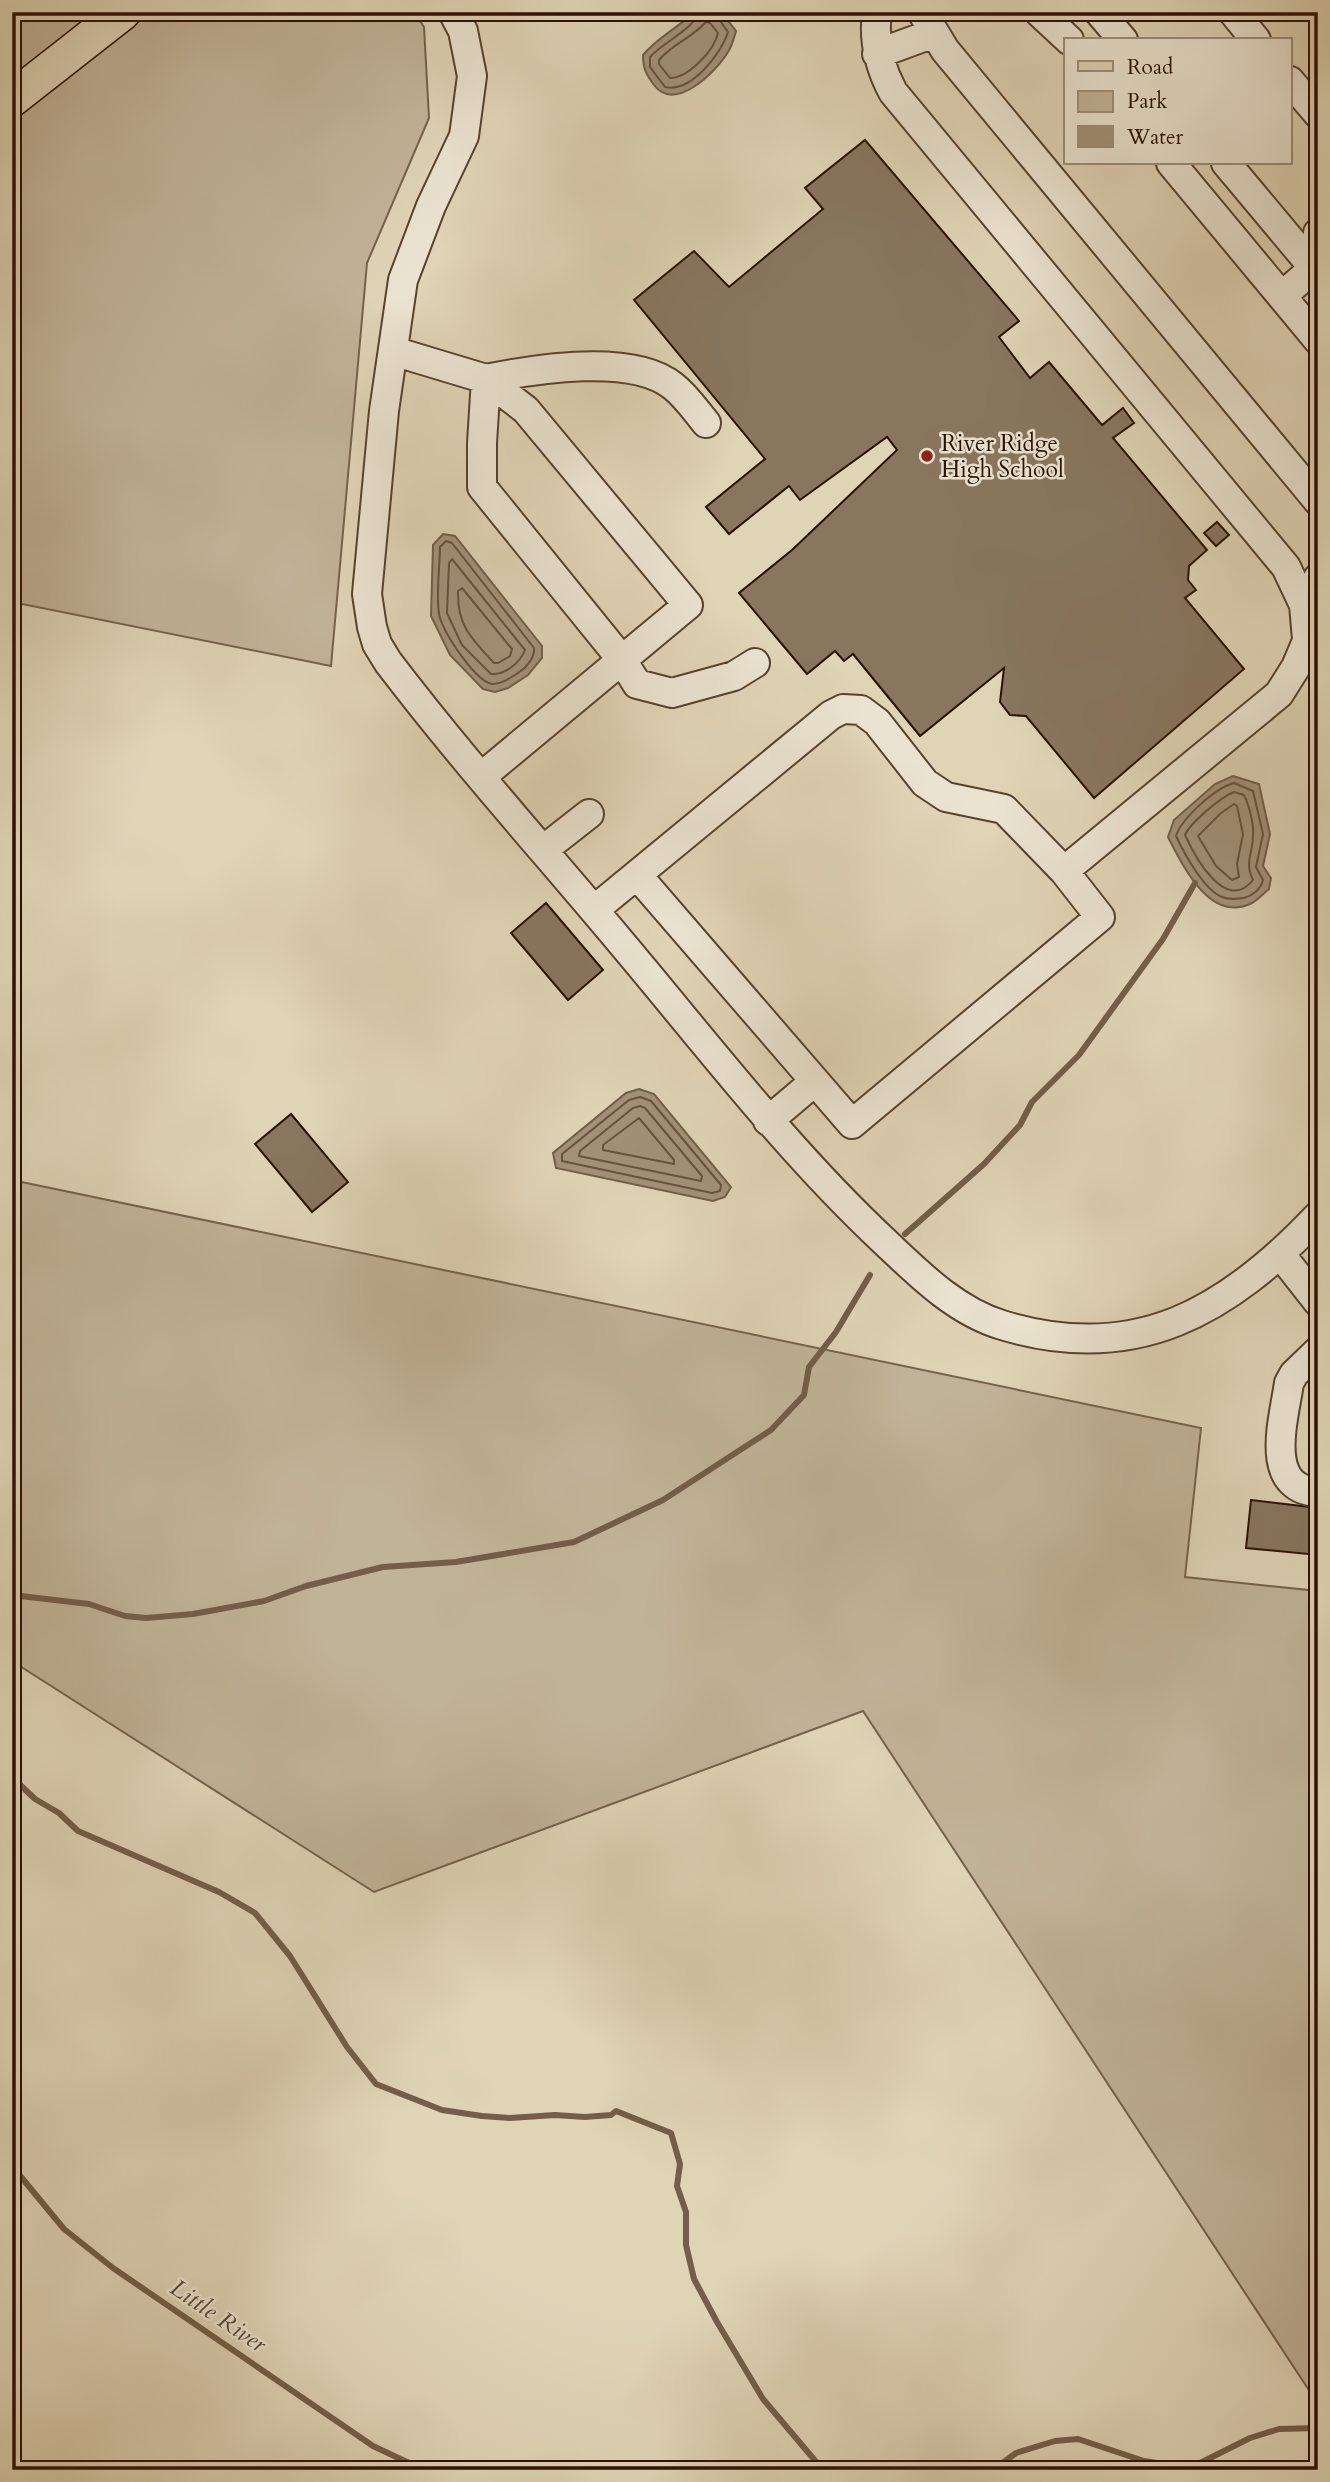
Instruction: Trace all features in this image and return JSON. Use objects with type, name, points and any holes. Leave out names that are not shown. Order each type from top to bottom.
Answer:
[{"type":"main road","points":[[12,99],[123,12]]},
{"type":"street","points":[[453,12],[463,31],[472,76],[464,136],[431,206],[403,281],[384,411],[367,594],[377,644],[388,662],[768,1121],[842,1202],[919,1274],[978,1315],[1001,1325],[1062,1336],[1119,1337],[1161,1328],[1215,1304],[1281,1255],[1318,1216]]},
{"type":"street","points":[[877,12],[877,54],[883,74],[893,92],[1279,558],[1296,584],[1304,605],[1308,641]]},
{"type":"street","points":[[1039,12],[1067,38]]},
{"type":"street","points":[[1099,12],[1121,38]]},
{"type":"street","points":[[1233,12],[1254,38]]},
{"type":"street","points":[[877,54],[928,22],[945,50],[1318,501]]},
{"type":"street","points":[[1292,83],[1318,114]]},
{"type":"street","points":[[1172,164],[1318,340]]},
{"type":"street","points":[[1227,164],[1316,270]]},
{"type":"street","points":[[1282,296],[1316,270],[1318,233]]},
{"type":"street","points":[[393,351],[486,379],[526,410],[688,605],[481,777]]},
{"type":"street","points":[[486,379],[540,368],[590,366],[646,372],[673,386],[706,423]]},
{"type":"street","points":[[486,379],[482,487],[622,660],[637,684],[672,693],[734,676],[754,663]]},
{"type":"street","points":[[1279,558],[1290,566],[1318,577],[1308,641]]},
{"type":"street","points":[[1064,871],[1279,694],[1296,667],[1318,615]]},
{"type":"street","points":[[594,911],[637,875],[831,715],[843,709],[861,710],[877,722],[925,783],[946,797],[1004,809],[1064,871],[1100,917],[852,1124],[637,875]]},
{"type":"street","points":[[543,850],[589,814]]},
{"type":"street","points":[[768,1121],[814,1082]]},
{"type":"street","points":[[1281,1255],[1318,1303]]},
{"type":"street","points":[[1318,1351],[1294,1374],[1289,1383],[1280,1452],[1283,1466],[1292,1483],[1299,1488],[1318,1492]]},
{"type":"green space","points":[[12,12],[414,12],[424,27],[429,118],[367,263],[331,666],[12,602]]},
{"type":"green space","points":[[12,1180],[1201,1428],[1185,1577],[1318,1591],[1318,2404],[863,1711],[374,1892],[12,1661]]},
{"type":"water","points":[[694,12],[722,13],[736,31],[732,45],[705,79],[683,92],[663,92],[647,74],[643,55]]},
{"type":"water","points":[[443,534],[455,536],[542,646],[542,658],[528,675],[508,688],[495,692],[483,689],[450,655],[431,616],[433,545]]},
{"type":"water","points":[[1233,776],[1259,784],[1270,834],[1263,866],[1271,878],[1269,889],[1252,903],[1237,907],[1223,906],[1200,889],[1168,837],[1174,820],[1215,784]]},
{"type":"water","points":[[639,1089],[654,1094],[731,1187],[725,1197],[713,1201],[556,1168],[553,1153],[626,1093]]},
{"type":"building","points":[[865,140],[1019,321],[999,337],[1030,378],[1049,362],[1102,425],[1123,408],[1134,423],[1113,438],[1207,550],[1189,566],[1188,580],[1196,590],[1185,598],[1244,669],[1094,798],[1026,716],[1010,715],[1000,702],[1004,668],[920,736],[853,654],[844,661],[835,651],[807,674],[739,593],[792,550],[897,450],[887,437],[800,500],[789,486],[729,534],[706,507],[765,459],[634,300],[694,251],[729,287],[823,209],[805,188]]},
{"type":"building","points":[[1217,522],[1229,535],[1216,546],[1204,533]]},
{"type":"building","points":[[546,903],[603,970],[568,1000],[511,933]]},
{"type":"building","points":[[291,1114],[348,1182],[312,1212],[255,1144]]},
{"type":"building","points":[[1251,1500],[1318,1508],[1318,1555],[1246,1548]]},
{"type":"waterway","points":[[905,1234],[984,1164],[1020,1125],[1032,1102],[1079,1055],[1163,939],[1195,883]]},
{"type":"waterway","points":[[12,1595],[89,1604],[125,1616],[146,1618],[193,1614],[264,1601],[306,1586],[383,1567],[456,1562],[574,1542],[663,1500],[771,1430],[804,1395],[809,1367],[836,1332],[870,1275]]},
{"type":"waterway","points":[[12,1777],[35,1799],[59,1813],[78,1831],[219,1892],[255,1913],[290,1956],[347,2047],[376,2084],[442,2110],[510,2118],[555,2115],[585,2117],[611,2115],[616,2111],[671,2133],[680,2164],[677,2186],[686,2212],[686,2245],[694,2279],[763,2399],[823,2470]]},
{"type":"waterway","name":"Little River","points":[[12,2166],[64,2229],[113,2268],[373,2446],[424,2470]]},
{"type":"waterway","points":[[993,2470],[1016,2453],[1055,2441],[1078,2439],[1144,2461],[1190,2468],[1250,2438],[1279,2429],[1318,2428]]},
{"type":"place","name":"River Ridge High School","points":[[927,456]]}]
